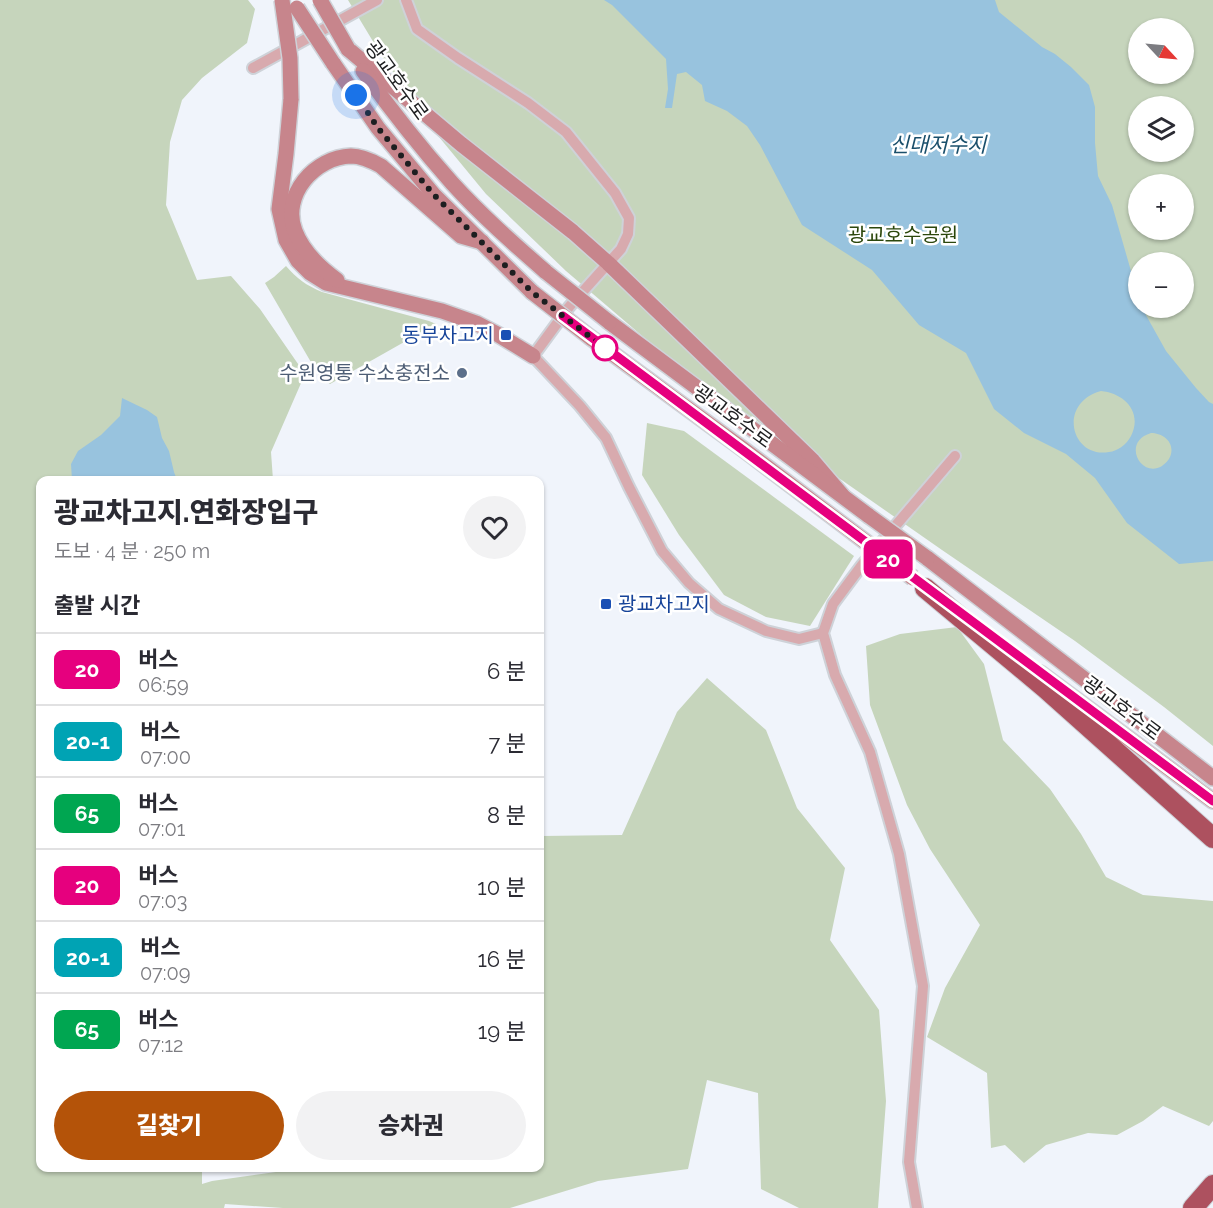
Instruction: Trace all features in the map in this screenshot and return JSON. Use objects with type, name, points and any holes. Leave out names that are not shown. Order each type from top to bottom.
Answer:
[{"type":"highway","points":[[919,583],[1045,688],[1213,837]]},
{"type":"highway","points":[[1193,1208],[1213,1185]]},
{"type":"main road","points":[[282,0],[290,57],[291,99],[279,209],[286,240],[298,261],[310,273],[326,283],[442,311],[476,323],[533,356]]},
{"type":"main road","name":"광교호수로","points":[[320,0],[348,49],[399,121],[453,184],[546,272],[609,322],[927,558],[1213,778]]},
{"type":"main road","name":"광교호수로","points":[[295,4],[333,63],[385,136],[434,195],[532,292],[1213,801]]},
{"type":"main road","points":[[348,49],[460,144],[573,232],[608,263],[813,461],[842,495]]},
{"type":"main road","points":[[350,288],[310,258],[294,230],[292,213],[303,181],[315,168],[331,160],[351,156],[367,158],[381,166],[462,236],[482,242]]},
{"type":"street","points":[[253,68],[377,0]]},
{"type":"street","points":[[406,0],[417,29],[528,103],[566,132],[615,193],[629,218],[628,234],[621,249],[570,307],[533,356],[580,406],[606,438],[662,551],[689,583],[719,609],[766,632],[799,639],[823,633]]},
{"type":"street","points":[[917,1208],[909,1162],[923,986],[899,854],[870,752],[835,675],[823,633],[833,604],[862,565],[955,456]]},
{"type":"green space","points":[[0,0],[248,0],[255,9],[247,43],[202,78],[182,100],[170,142],[166,205],[197,280],[231,276],[260,309],[305,374],[271,452],[273,476],[36,476],[36,1172],[202,1172],[202,1184],[276,1172],[544,1172],[544,836],[622,835],[677,712],[707,678],[766,730],[797,808],[845,868],[830,940],[879,1010],[886,1101],[878,1208],[799,1208],[761,1189],[758,1093],[707,1080],[688,1169],[598,1181],[510,1208],[283,1208],[225,1204],[224,1208],[0,1208]]},
{"type":"green space","name":"광교호수공원","points":[[348,0],[1213,0],[1213,746],[1075,641],[674,363],[566,271],[486,194],[430,126],[380,53]]},
{"type":"green space","points":[[286,266],[302,281],[322,292],[436,324],[330,384],[319,376],[265,283]]},
{"type":"green space","points":[[647,423],[684,431],[854,556],[810,626],[766,617],[724,595],[679,535],[642,475]]},
{"type":"green space","points":[[957,627],[984,664],[1003,740],[1050,789],[1081,834],[1106,877],[1143,895],[1213,901],[1213,1121],[1209,1126],[1163,1106],[1143,1121],[1117,1135],[1088,1133],[1046,1145],[1024,1163],[1005,1145],[991,1148],[987,1073],[927,1037],[945,988],[980,925],[930,849],[907,805],[870,705],[866,646],[900,634]]},
{"type":"water","name":"신대저수지","points":[[604,0],[995,0],[999,12],[1071,67],[1089,85],[1095,107],[1098,176],[1112,205],[1128,261],[1128,318],[1148,318],[1166,351],[1196,388],[1213,404],[1213,561],[1179,564],[1127,523],[1095,478],[1066,454],[1024,433],[994,409],[966,353],[919,325],[872,270],[802,225],[760,145],[747,126],[727,111],[705,101],[702,85],[686,72],[677,74],[672,108],[665,108],[668,89],[666,59],[612,5]],"holes":[[[1101,391],[1129,405],[1135,419],[1134,427],[1127,442],[1119,449],[1096,452],[1086,447],[1078,439],[1074,429],[1074,417],[1078,407],[1087,397]],[[1151,433],[1159,434],[1171,445],[1170,456],[1162,466],[1154,469],[1147,468],[1137,458],[1137,444]]]},
{"type":"water","points":[[122,398],[157,417],[176,476],[72,476],[71,464],[78,451],[101,435],[120,416]]},
{"type":"bus line","name":"20","points":[[563,316],[1213,801]]},
{"type":"place","name":"동부차고지","points":[[506,335]]},
{"type":"place","name":"수원영통 수소충전소","points":[[462,373]]},
{"type":"place","name":"광교차고지","points":[[606,604]]},
{"type":"route","points":[[356,95],[378,128],[434,195],[532,292],[610,352],[605,348]]}]
